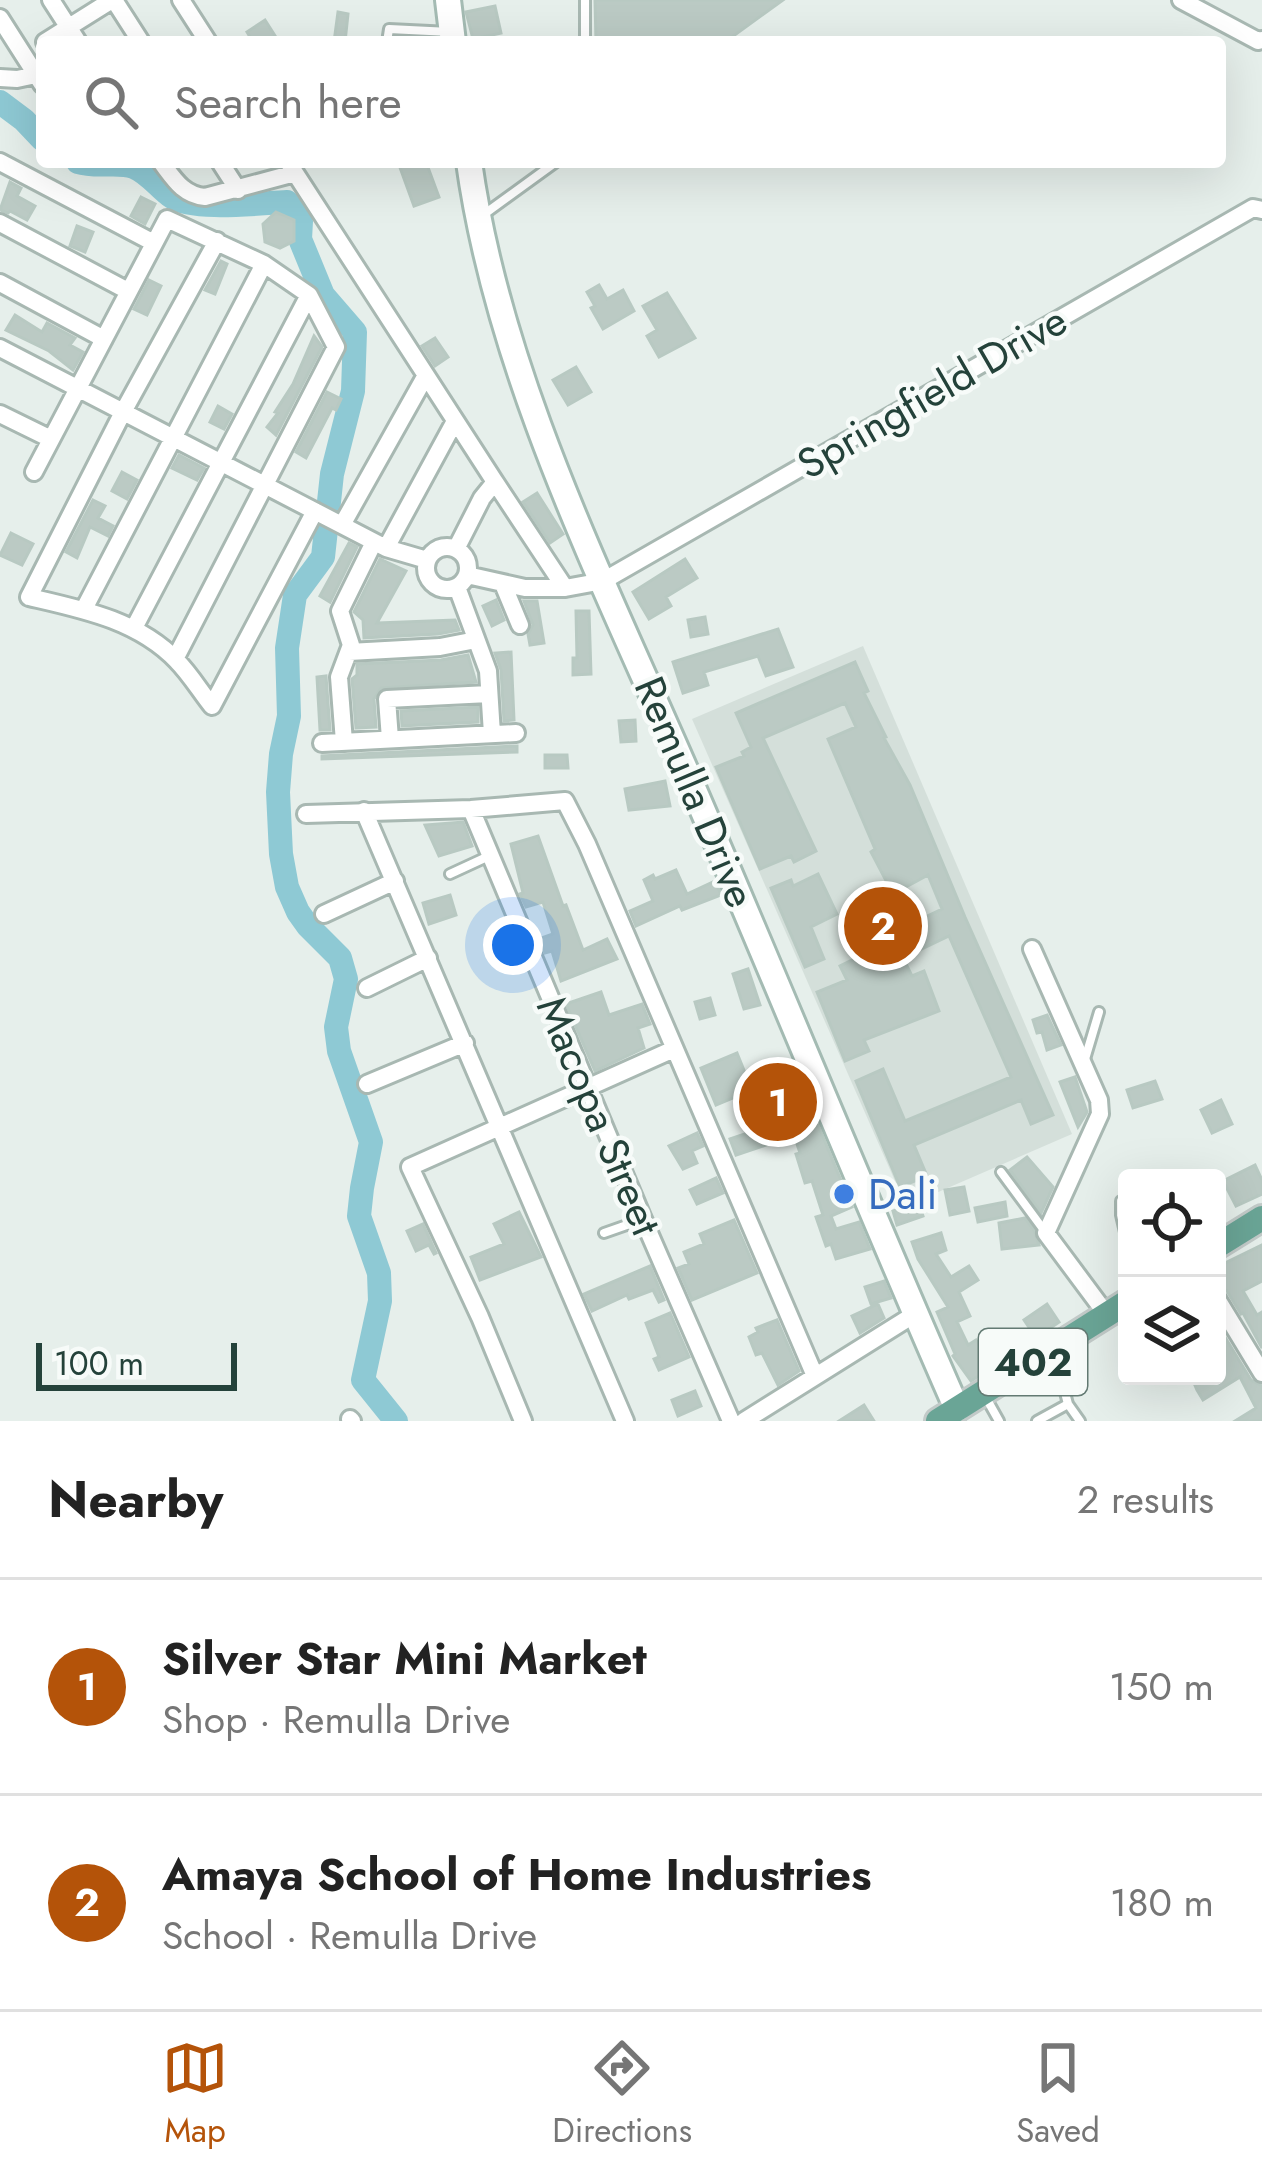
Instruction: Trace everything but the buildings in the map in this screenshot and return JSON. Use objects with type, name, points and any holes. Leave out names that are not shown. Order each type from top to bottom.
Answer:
[{"type":"main road","points":[[448,0],[452,36]]},
{"type":"main road","name":"Remulla Drive","points":[[470,168],[477,219],[503,317],[547,446],[798,1030],[915,1314],[948,1415]]},
{"type":"main road","points":[[1226,1240],[1262,1218]]},
{"type":"main road","name":"402","points":[[948,1415],[1117,1308]]},
{"type":"street","points":[[51,0],[73,34],[113,0],[137,36]]},
{"type":"street","points":[[181,0],[204,36]]},
{"type":"street","points":[[1181,0],[1262,40]]},
{"type":"street","points":[[0,18],[36,74]]},
{"type":"street","points":[[24,55],[36,47]]},
{"type":"street","points":[[0,78],[36,79]]},
{"type":"street","points":[[0,162],[154,243]]},
{"type":"street","points":[[165,168],[191,196],[218,196],[292,168],[565,587]]},
{"type":"street","points":[[224,168],[238,190]]},
{"type":"street","name":"Springfield Drive","points":[[603,581],[1253,208],[1262,210]]},
{"type":"street","points":[[34,472],[166,219],[264,265],[309,295],[337,347],[175,659]]},
{"type":"street","points":[[0,223],[128,291]]},
{"type":"street","points":[[217,241],[29,597],[84,609],[134,628],[175,659],[212,706],[328,518],[425,377]]},
{"type":"street","points":[[84,609],[264,265]]},
{"type":"street","points":[[0,283],[104,339]]},
{"type":"street","points":[[134,628],[309,295]]},
{"type":"street","points":[[0,348],[380,545],[427,560]]},
{"type":"street","points":[[0,414],[51,439]]},
{"type":"street","points":[[344,742],[339,676],[351,645],[341,605],[455,421]]},
{"type":"street","points":[[456,549],[495,482]]},
{"type":"street","points":[[492,734],[488,671],[462,581],[465,557],[449,547],[436,549],[427,560],[426,573],[432,584],[444,590],[462,581],[525,589],[603,581]]},
{"type":"street","points":[[503,584],[520,625]]},
{"type":"street","points":[[349,652],[476,640]]},
{"type":"street","points":[[389,740],[387,699],[489,694]]},
{"type":"street","points":[[322,743],[516,733]]},
{"type":"street","points":[[306,814],[565,801],[815,1376]]},
{"type":"street","name":"Macopa Street","points":[[471,809],[730,1421]]},
{"type":"street","points":[[364,811],[625,1421]]},
{"type":"street","points":[[324,914],[395,881]]},
{"type":"street","points":[[1032,949],[1099,1100],[1100,1114],[1046,1233],[1117,1308]]},
{"type":"street","points":[[367,988],[428,958]]},
{"type":"street","points":[[368,1084],[465,1043]]},
{"type":"street","points":[[523,1421],[410,1167],[674,1049]]},
{"type":"street","points":[[744,1421],[915,1314]]},
{"type":"street","points":[[1226,1314],[1262,1373]]},
{"type":"lane","points":[[585,0],[586,36]]},
{"type":"lane","points":[[388,36],[389,29],[444,36]]},
{"type":"lane","points":[[477,219],[549,168]]},
{"type":"lane","points":[[449,874],[490,855]]},
{"type":"lane","points":[[500,939],[521,929]]},
{"type":"lane","points":[[1083,1066],[1099,1012]]},
{"type":"lane","points":[[1000,1172],[1046,1233]]},
{"type":"lane","points":[[604,1233],[643,1219]]},
{"type":"lane","points":[[1042,1356],[1080,1421]]},
{"type":"lane","points":[[983,1393],[999,1421]]},
{"type":"lane","points":[[1044,1420],[1068,1404]]},
{"type":"shaded area","points":[[863,646],[1072,1134],[906,1206],[692,719]]},
{"type":"waterway","points":[[0,102],[36,133]]},
{"type":"waterway","points":[[136,168],[182,201],[287,202],[301,221],[300,239],[323,295],[355,332],[353,391],[332,474],[323,557],[295,595],[287,648],[289,716],[278,792],[287,887],[308,926],[340,958],[346,979],[336,1027],[339,1051],[371,1142],[359,1216],[379,1273],[380,1301],[363,1380],[396,1421]]},
{"type":"place","name":"Amaya School of Home Industries","points":[[883,926]]},
{"type":"place","name":"Silver Star Mini Market","points":[[778,1102]]},
{"type":"place","name":"Dali","points":[[844,1194]]}]
